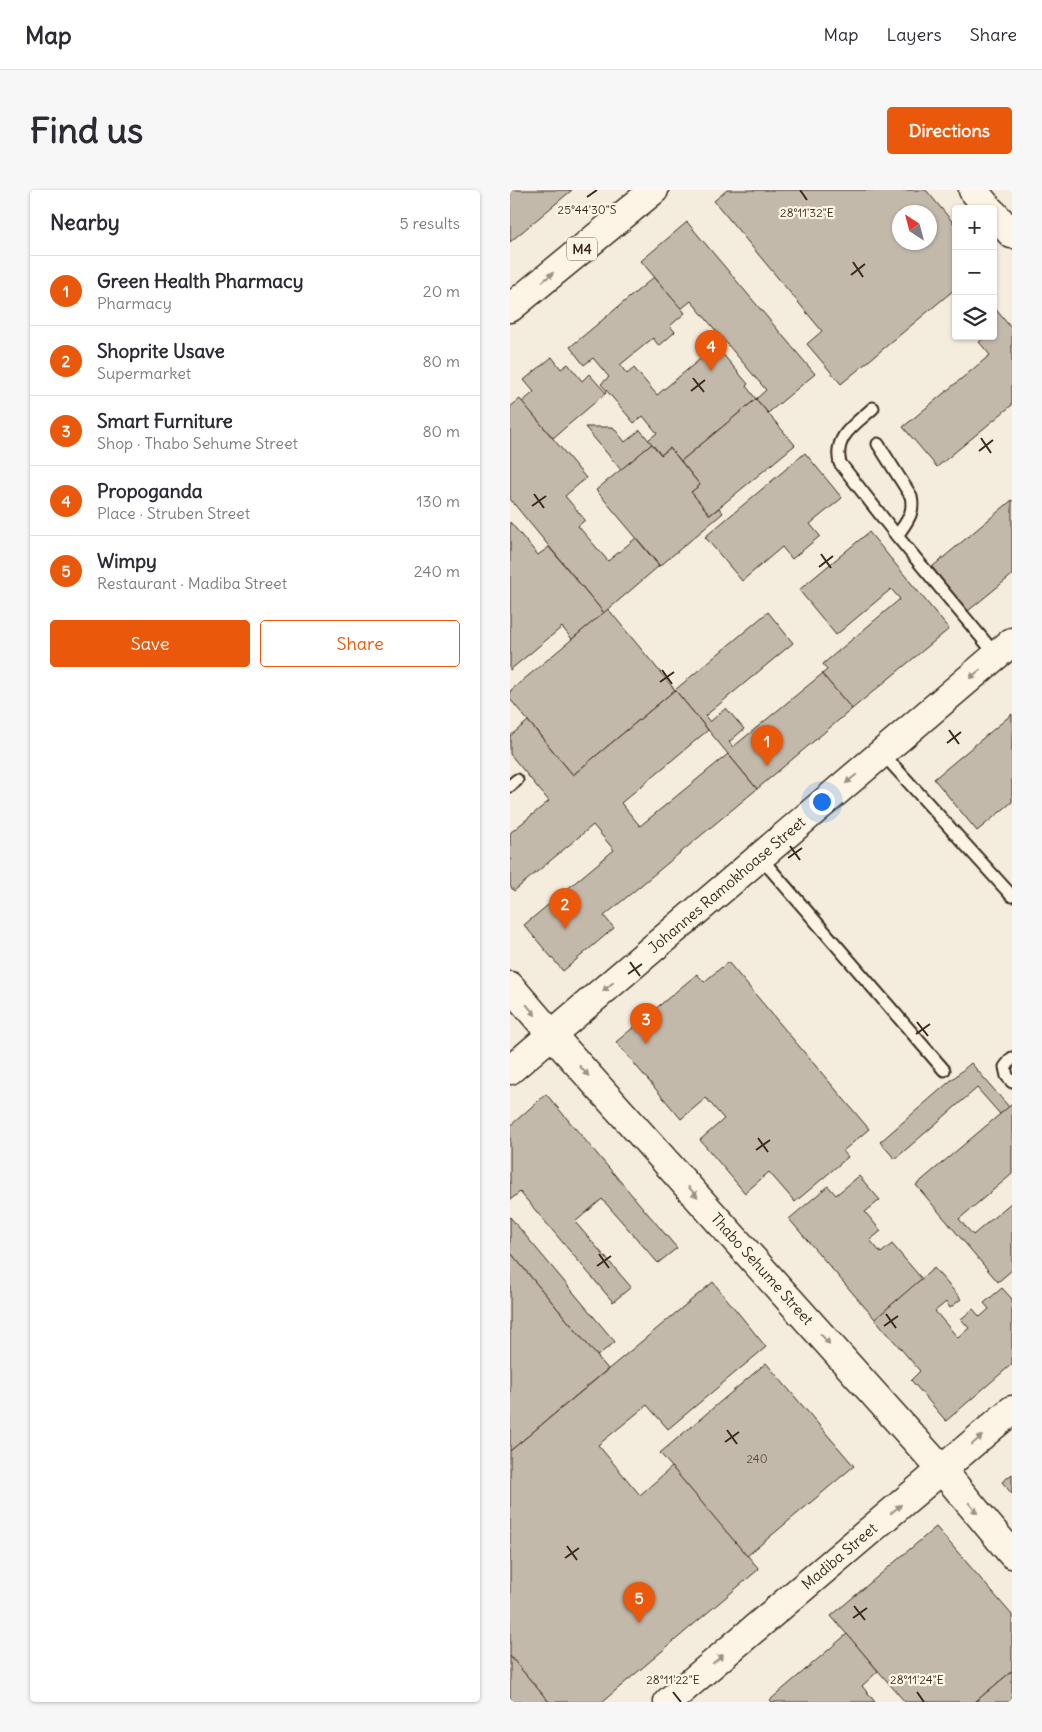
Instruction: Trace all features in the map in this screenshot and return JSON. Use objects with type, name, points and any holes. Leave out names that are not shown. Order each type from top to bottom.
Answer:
[{"type":"main road","name":"M4","points":[[510,308],[654,190]]},
{"type":"main road","points":[[973,190],[986,205]]},
{"type":"main road","points":[[997,217],[1012,234]]},
{"type":"main road","name":"Johannes Ramokhoase Street","points":[[510,1070],[1004,649]]},
{"type":"main road","name":"Thabo Sehume Street","points":[[510,986],[942,1470],[1012,1554]]},
{"type":"main road","name":"Madiba Street","points":[[668,1702],[1012,1410]]},
{"type":"lane","points":[[873,408],[843,436],[838,445],[840,463],[897,536],[1004,649]]},
{"type":"lane","points":[[878,444],[911,496],[912,512],[897,536]]},
{"type":"lane","points":[[882,753],[1012,896]]},
{"type":"lane","points":[[760,857],[944,1070]]},
{"type":"lane","points":[[1012,1058],[1005,1067],[1007,1076],[1012,1082]]},
{"type":"building","points":[[510,190],[572,190],[510,242]]},
{"type":"building","points":[[727,190],[926,190],[952,221],[952,292],[841,384],[807,344],[822,331],[714,201]]},
{"type":"building","points":[[687,222],[815,374],[768,413],[756,399],[766,390],[691,301],[681,309],[641,261]]},
{"type":"building","points":[[654,277],[685,313],[670,326],[675,332],[659,346],[653,338],[620,365],[627,374],[634,368],[657,395],[716,346],[748,384],[746,386],[756,399],[681,461],[670,448],[661,455],[648,440],[657,433],[643,416],[634,423],[601,384],[609,377],[593,358],[584,365],[570,347]]},
{"type":"building","points":[[997,311],[1012,329],[1012,405],[937,467],[903,427],[990,355],[979,342],[981,340],[997,340]]},
{"type":"building","points":[[552,357],[561,369],[568,364],[582,381],[589,374],[606,393],[553,438],[522,402],[534,392],[524,380]]},
{"type":"building","points":[[520,399],[586,478],[565,496],[585,520],[578,526],[608,561],[636,538],[659,566],[604,613],[510,499],[510,407]]},
{"type":"building","points":[[756,399],[795,445],[710,515],[691,492],[700,485],[681,461]]},
{"type":"building","points":[[585,427],[613,427],[625,442],[640,430],[652,444],[621,470]]},
{"type":"building","points":[[652,444],[661,455],[670,448],[700,485],[691,492],[710,515],[719,508],[723,513],[660,566],[596,490]]},
{"type":"building","points":[[805,453],[842,498],[810,524],[820,536],[792,559],[782,547],[742,581],[705,537]]},
{"type":"building","points":[[1012,500],[1012,575],[968,611],[932,567]]},
{"type":"building","points":[[510,522],[538,555],[549,547],[604,613],[572,639],[562,627],[510,670]]},
{"type":"building","points":[[869,532],[949,629],[852,709],[822,674],[827,670],[823,664],[900,599],[891,589],[836,635],[799,590]]},
{"type":"building","points":[[608,609],[675,690],[573,775],[510,699],[510,691]]},
{"type":"building","points":[[768,612],[793,643],[705,716],[710,722],[726,708],[744,729],[729,742],[733,747],[822,674],[852,709],[757,789],[675,690]]},
{"type":"building","points":[[675,690],[708,730],[621,803],[640,826],[728,754],[757,789],[604,916],[614,928],[563,971],[524,925],[614,850],[593,825],[514,891],[510,886],[510,833],[549,801],[510,754],[510,736],[528,721],[573,775]]},
{"type":"building","points":[[1012,714],[1012,802],[977,831],[934,779]]},
{"type":"building","points":[[728,962],[869,1129],[843,1151],[848,1157],[795,1202],[769,1172],[745,1193],[700,1140],[724,1119],[706,1098],[681,1119],[616,1042],[697,974],[704,982]]},
{"type":"building","points":[[971,1063],[1009,1107],[1000,1114],[977,1088],[895,1159],[880,1142]]},
{"type":"building","points":[[546,1094],[677,1248],[658,1263],[602,1199],[575,1222],[631,1287],[613,1302],[520,1192],[510,1200],[510,1126]]},
{"type":"building","points":[[1012,1104],[1012,1174],[959,1219],[973,1235],[1012,1202],[1012,1270],[998,1282],[916,1185]]},
{"type":"building","points":[[859,1176],[880,1200],[865,1212],[881,1231],[870,1240],[881,1253],[892,1244],[922,1279],[875,1319],[789,1219],[828,1186],[836,1195]]},
{"type":"building","points":[[510,1217],[615,1342],[597,1356],[510,1252]]},
{"type":"building","points":[[510,1252],[608,1369],[510,1451]]},
{"type":"building","points":[[934,1268],[961,1299],[950,1308],[946,1302],[935,1311],[958,1338],[969,1328],[961,1319],[973,1309],[980,1317],[989,1309],[984,1303],[1002,1288],[1012,1299],[1012,1364],[946,1421],[911,1380],[920,1371],[875,1319]]},
{"type":"building","points":[[713,1282],[766,1347],[668,1429],[647,1405],[598,1445],[640,1495],[672,1467],[759,1569],[602,1702],[549,1702],[510,1656],[510,1451]]},
{"type":"building","points":[[766,1363],[854,1466],[747,1556],[660,1453]]},
{"type":"building","points":[[1012,1474],[1012,1494],[1002,1482]]},
{"type":"building","points":[[936,1527],[1012,1615],[1012,1671],[975,1702],[905,1702],[831,1616]]},
{"type":"building","points":[[847,1634],[878,1671],[862,1686],[875,1702],[772,1702],[770,1700]]},
{"type":"building","points":[[510,1656],[549,1702],[510,1702]]},
{"type":"building","points":[[1012,1671],[1012,1702],[975,1702]]},
{"type":"place","name":"Propoganda","points":[[711,371]]},
{"type":"place","name":"Green Health Pharmacy","points":[[767,766]]},
{"type":"place","name":"Shoprite Usave","points":[[565,929]]},
{"type":"place","name":"Smart Furniture","points":[[646,1044]]},
{"type":"place","name":"Wimpy","points":[[639,1623]]}]
